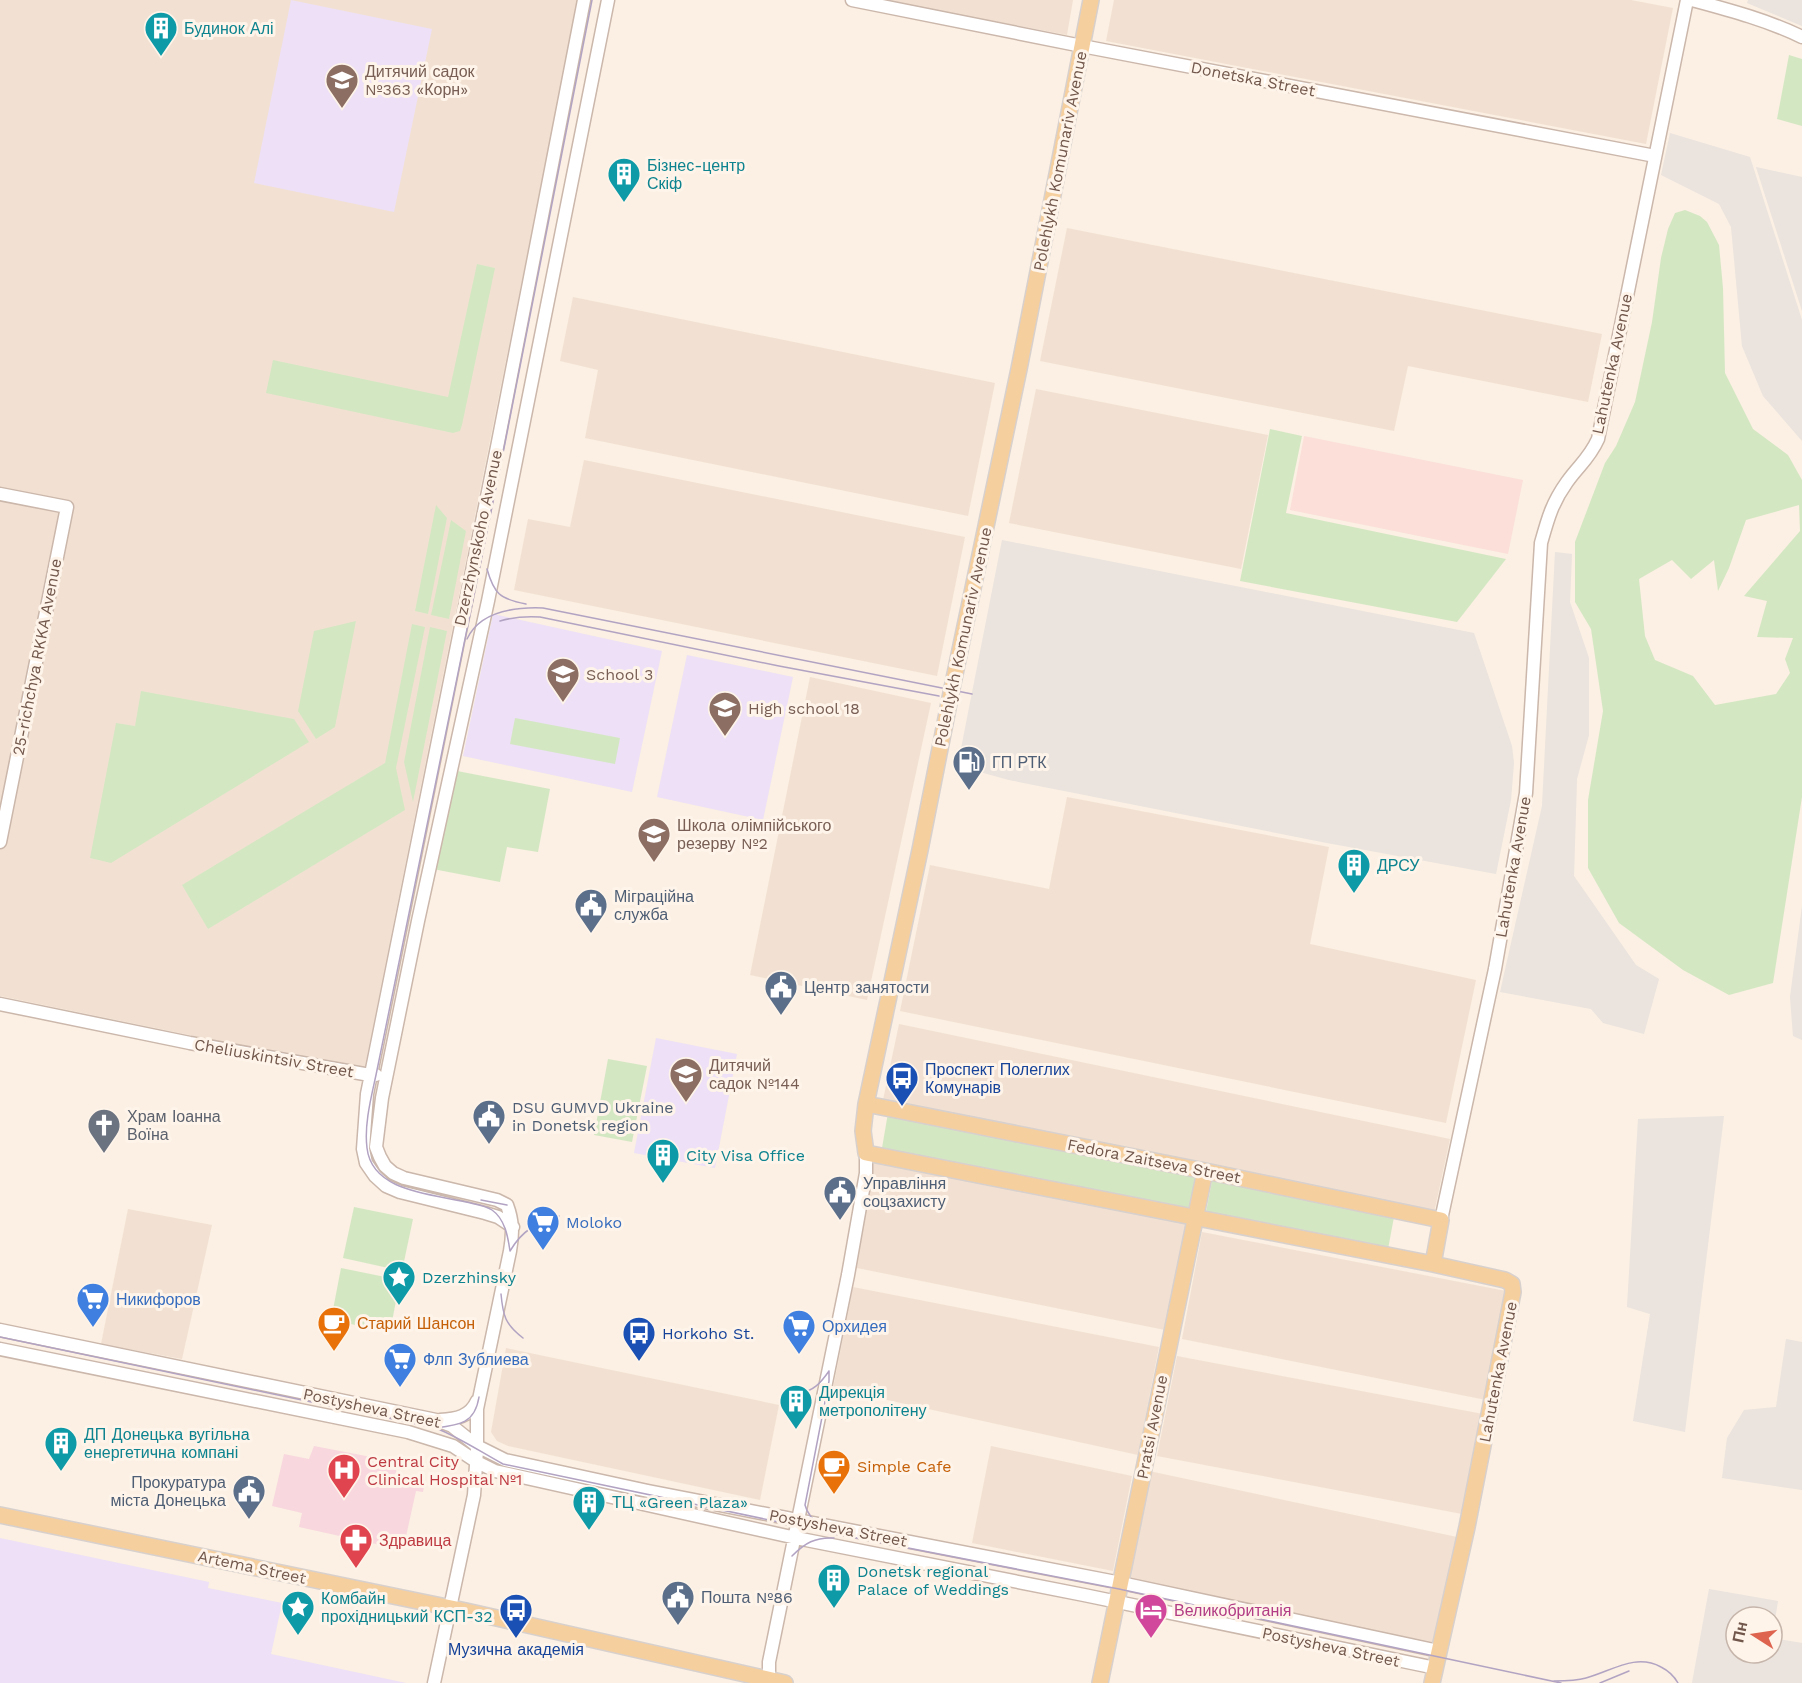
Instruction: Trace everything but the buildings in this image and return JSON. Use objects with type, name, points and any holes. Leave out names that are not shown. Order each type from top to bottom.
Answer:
[{"type":"main road","name":"Polehlykh Komunariv Avenue","points":[[866,1153],[863,1131],[866,1104],[920,850],[1091,0]]},
{"type":"main road","name":"Fedora Zaitseva Street","points":[[866,1104],[1441,1220]]},
{"type":"main road","points":[[866,1153],[1433,1264]]},
{"type":"main road","name":"Pratsi Avenue","points":[[1100,1683],[1205,1171]]},
{"type":"main road","name":"Lahutenka Avenue","points":[[1434,1676],[1467,1527],[1513,1292],[1512,1284],[1505,1280],[1433,1264],[1441,1220]]},
{"type":"main road","name":"Artema Street","points":[[0,1515],[450,1608],[785,1683]]},
{"type":"street","name":"Dzerzhynskoho Avenue","points":[[370,1075],[498,442],[584,0]]},
{"type":"street","name":"Dzerzhynskoho Avenue","points":[[388,1067],[488,601],[608,0]]},
{"type":"street","name":"Donetska Street","points":[[852,0],[1655,156]]},
{"type":"street","name":"Lahutenka Avenue","points":[[1441,1220],[1495,969],[1526,793],[1541,543],[1550,509],[1568,481],[1592,453],[1598,439],[1687,0]]},
{"type":"street","points":[[1692,0],[1739,12],[1802,37]]},
{"type":"street","name":"25-richchya RKKA Avenue","points":[[0,494],[67,507],[0,843]]},
{"type":"street","name":"Cheliuskintsiv Street","points":[[0,1004],[190,1043],[370,1075],[363,1149],[366,1163],[375,1176],[386,1186],[400,1192],[498,1217],[513,1227]]},
{"type":"street","points":[[370,1075],[376,1075],[388,1067]]},
{"type":"street","points":[[388,1067],[376,1147],[385,1166],[404,1178],[489,1197],[507,1205],[512,1216],[513,1227],[477,1409],[477,1462],[474,1495],[434,1683]]},
{"type":"street","name":"Polehlykh Komunariv Avenue","points":[[797,1529],[848,1275],[866,1173],[866,1153]]},
{"type":"street","name":"Postysheva Street","points":[[0,1330],[436,1420],[452,1426],[477,1446],[505,1460],[648,1491],[797,1529],[1434,1676]]},
{"type":"street","name":"Postysheva Street","points":[[0,1349],[408,1432],[453,1446],[495,1471],[797,1529],[1121,1583],[1439,1651]]},
{"type":"street","points":[[436,1420],[458,1419],[471,1411],[479,1397]]},
{"type":"street","points":[[770,1680],[769,1662],[797,1529]]},
{"type":"shaded area","points":[[0,0],[578,0],[364,1071],[0,996]]},
{"type":"shaded area","name":"Дитячий садок №363 «Корн»","points":[[291,0],[432,29],[394,212],[254,183]]},
{"type":"shaded area","points":[[882,0],[1073,0],[1067,35]]},
{"type":"shaded area","points":[[1114,0],[1631,0],[1673,8],[1646,144],[1106,41]]},
{"type":"shaded area","points":[[1748,0],[1802,0],[1802,26],[1747,3]]},
{"type":"shaded area","points":[[1670,133],[1750,157],[1802,320],[1802,441],[1763,396],[1742,346],[1731,227],[1719,204],[1661,175]]},
{"type":"shaded area","points":[[1756,167],[1802,177],[1802,311]]},
{"type":"shaded area","points":[[1067,228],[1602,334],[1588,402],[1408,366],[1394,431],[1040,361]]},
{"type":"shaded area","points":[[573,297],[995,383],[968,516],[585,438],[598,370],[560,361]]},
{"type":"shaded area","points":[[1036,389],[1268,435],[1241,569],[1009,523]]},
{"type":"shaded area","points":[[1304,436],[1523,480],[1508,554],[1290,510]]},
{"type":"shaded area","points":[[584,460],[965,537],[937,676],[514,590],[528,519],[570,527]]},
{"type":"shaded area","points":[[1002,540],[1474,633],[1512,746],[1514,763],[1511,800],[1496,874],[1327,843],[957,769]]},
{"type":"shaded area","points":[[1555,552],[1572,554],[1570,602],[1589,658],[1589,735],[1577,779],[1574,876],[1636,965],[1659,979],[1644,1034],[1603,1023],[1591,1009],[1500,992],[1542,806]]},
{"type":"shaded area","name":"School 3","points":[[493,614],[662,651],[632,792],[463,756]]},
{"type":"shaded area","name":"High school 18","points":[[687,655],[793,677],[763,820],[657,797]]},
{"type":"shaded area","points":[[810,677],[931,703],[867,1000],[750,975]]},
{"type":"shaded area","points":[[1067,797],[1329,847],[1310,944],[1476,980],[1446,1123],[900,1011],[930,865],[1049,889]]},
{"type":"shaded area","points":[[1802,906],[1802,1040],[1793,1036],[1790,997]]},
{"type":"shaded area","points":[[899,1024],[1450,1139],[1434,1213],[883,1100]]},
{"type":"shaded area","name":"Дитячий садок №144","points":[[656,1038],[737,1054],[715,1168],[634,1153]]},
{"type":"shaded area","points":[[1724,1116],[1685,1432],[1633,1421],[1650,1314],[1627,1307],[1638,1119]]},
{"type":"shaded area","points":[[872,1159],[1187,1221],[1165,1330],[852,1267]]},
{"type":"shaded area","points":[[128,1209],[212,1225],[182,1359],[101,1344]]},
{"type":"shaded area","points":[[1202,1232],[1506,1291],[1486,1400],[1182,1339]]},
{"type":"shaded area","points":[[853,1287],[1159,1347],[1138,1455],[833,1388]]},
{"type":"shaded area","points":[[1786,1339],[1802,1342],[1802,1490],[1722,1478],[1727,1438],[1744,1410],[1776,1407]]},
{"type":"shaded area","points":[[506,1348],[779,1405],[760,1500],[508,1446],[497,1441],[491,1432]]},
{"type":"shaded area","points":[[1177,1356],[1483,1414],[1462,1514],[1157,1456]]},
{"type":"shaded area","name":"Central City Clinical Hospital №1","points":[[314,1446],[397,1462],[396,1473],[425,1480],[423,1492],[416,1491],[403,1550],[299,1527],[302,1513],[272,1506],[284,1454],[309,1459]]},
{"type":"shaded area","points":[[991,1446],[1132,1476],[1113,1571],[972,1543]]},
{"type":"shaded area","points":[[1149,1471],[1457,1537],[1434,1642],[1127,1584]]},
{"type":"shaded area","points":[[0,1538],[209,1582],[208,1588],[282,1603],[271,1654],[406,1683],[0,1683]]},
{"type":"shaded area","points":[[1709,1589],[1778,1601],[1777,1605],[1724,1605],[1724,1665],[1784,1665],[1784,1640],[1802,1643],[1802,1683],[1692,1683]]},
{"type":"green space","points":[[1789,55],[1802,59],[1802,126],[1777,119]]},
{"type":"green space","points":[[1685,210],[1700,216],[1707,222],[1719,245],[1723,288],[1725,373],[1753,429],[1788,455],[1802,480],[1802,797],[1773,983],[1729,995],[1683,970],[1619,923],[1588,868],[1588,800],[1603,711],[1591,629],[1575,602],[1575,542],[1605,463],[1616,446],[1635,402],[1652,322],[1661,258],[1668,229],[1675,213]],"holes":[[[1799,505],[1800,531],[1744,596],[1767,601],[1757,637],[1793,638],[1785,659],[1790,673],[1776,694],[1715,705],[1693,676],[1655,660],[1645,636],[1639,579],[1672,560],[1691,579],[1714,560],[1718,591],[1746,520]]]},
{"type":"green space","points":[[477,264],[495,268],[460,431],[453,433],[266,393],[273,360],[448,397]]},
{"type":"green space","points":[[1270,429],[1302,436],[1286,513],[1506,559],[1457,622],[1240,581]]},
{"type":"green space","points":[[436,505],[447,518],[428,614],[415,611]]},
{"type":"green space","points":[[451,520],[466,531],[449,619],[431,615]]},
{"type":"green space","points":[[356,621],[335,727],[316,739],[298,711],[314,631]]},
{"type":"green space","points":[[412,624],[425,627],[396,768],[405,810],[208,929],[182,885],[385,763]]},
{"type":"green space","points":[[430,627],[447,631],[413,802],[404,762]]},
{"type":"green space","points":[[141,691],[294,719],[309,742],[111,863],[90,858],[116,723],[135,726]]},
{"type":"green space","points":[[515,718],[620,738],[615,764],[510,744]]},
{"type":"green space","points":[[452,770],[550,789],[538,852],[507,847],[500,882],[433,869]]},
{"type":"green space","points":[[608,1059],[647,1066],[632,1142],[594,1135]]},
{"type":"green space","points":[[888,1113],[1196,1174],[1189,1210],[882,1148]]},
{"type":"green space","points":[[1212,1181],[1394,1217],[1388,1249],[1206,1212]]},
{"type":"green space","points":[[354,1207],[413,1219],[402,1271],[343,1258]]},
{"type":"green space","points":[[341,1268],[400,1280],[390,1332],[331,1320]]},
{"type":"tram line","points":[[510,1251],[503,1223],[489,1208],[421,1193],[392,1182],[380,1174],[371,1163],[366,1130],[592,0]]},
{"type":"tram line","points":[[487,569],[492,584],[499,594],[510,600],[526,604]]},
{"type":"tram line","points":[[467,639],[481,622],[490,617],[522,608],[543,608],[972,694]]},
{"type":"tram line","points":[[500,621],[520,617],[540,617],[939,696]]},
{"type":"tram line","points":[[481,1200],[507,1205]]},
{"type":"tram line","points":[[510,1251],[525,1232],[559,1216]]},
{"type":"tram line","points":[[501,1294],[506,1319],[523,1338]]},
{"type":"tram line","points":[[0,1337],[436,1428],[503,1464],[836,1534],[1119,1589],[1561,1683]]},
{"type":"tram line","points":[[799,1394],[816,1386],[829,1371]]},
{"type":"tram line","points":[[827,1530],[813,1520],[805,1505],[829,1371]]},
{"type":"tram line","points":[[436,1428],[452,1426],[465,1421],[474,1412],[479,1397]]},
{"type":"tram line","points":[[792,1556],[811,1542],[834,1538]]},
{"type":"tram line","points":[[1554,1681],[1582,1679],[1633,1662],[1642,1662],[1664,1669],[1678,1683]]},
{"type":"tram line","points":[[1600,1683],[1629,1671]]},
{"type":"place","name":"Будинок Алі","points":[[161,57]]},
{"type":"place","name":"Дитячий садок №363 «Корн»","points":[[342,109]]},
{"type":"place","name":"Бізнес-центр Скіф","points":[[624,203]]},
{"type":"place","name":"School 3","points":[[563,703]]},
{"type":"place","name":"High school 18","points":[[725,737]]},
{"type":"place","name":"ГП РТК","points":[[969,791]]},
{"type":"place","name":"Школа олімпійського резерву №2","points":[[654,863]]},
{"type":"place","name":"ДРСУ","points":[[1354,894]]},
{"type":"place","name":"Міграційна служба","points":[[591,934]]},
{"type":"place","name":"Центр занятости","points":[[781,1016]]},
{"type":"place","name":"Дитячий садок №144","points":[[686,1103]]},
{"type":"place","name":"Проспект Полеглих Комунарів","points":[[902,1107]]},
{"type":"place","name":"DSU GUMVD Ukraine in Donetsk region","points":[[489,1145]]},
{"type":"place","name":"Храм Іоанна Воїна","points":[[104,1154]]},
{"type":"place","name":"City Visa Office","points":[[663,1184]]},
{"type":"place","name":"Управління соцзахисту","points":[[840,1221]]},
{"type":"place","name":"Moloko","points":[[543,1251]]},
{"type":"place","name":"Dzerzhinsky","points":[[399,1306]]},
{"type":"place","name":"Никифоров","points":[[93,1328]]},
{"type":"place","name":"Старий Шансон","points":[[334,1352]]},
{"type":"place","name":"Орхидея","points":[[799,1355]]},
{"type":"place","name":"Horkoho St.","points":[[639,1362]]},
{"type":"place","name":"Флп Зублиева","points":[[400,1388]]},
{"type":"place","name":"Дирекція метрополітену","points":[[796,1430]]},
{"type":"place","name":"ДП Донецька вугільна енергетична компані","points":[[61,1472]]},
{"type":"place","name":"Simple Cafe","points":[[834,1495]]},
{"type":"place","name":"Central City Clinical Hospital №1","points":[[344,1499]]},
{"type":"place","name":"Прокуратура міста Донецька","points":[[249,1520]]},
{"type":"place","name":"ТЦ «Green Plaza»","points":[[589,1531]]},
{"type":"place","name":"Здравица","points":[[356,1569]]},
{"type":"place","name":"Donetsk regional Palace of Weddings","points":[[834,1609]]},
{"type":"place","name":"Пошта №86","points":[[678,1626]]},
{"type":"place","name":"Комбайн прохідницький КСП-32","points":[[298,1636]]},
{"type":"place","name":"Музична академія","points":[[516,1639]]},
{"type":"place","name":"Великобританія","points":[[1151,1639]]}]
